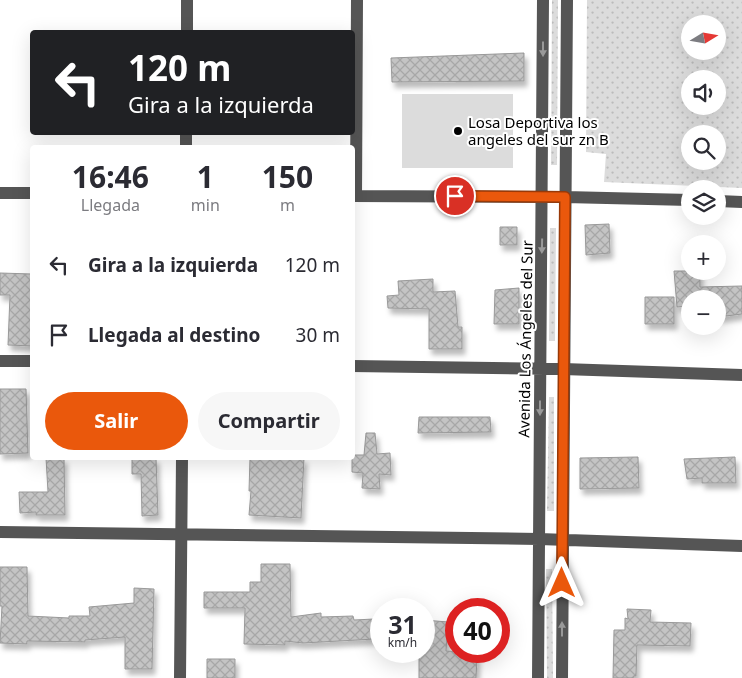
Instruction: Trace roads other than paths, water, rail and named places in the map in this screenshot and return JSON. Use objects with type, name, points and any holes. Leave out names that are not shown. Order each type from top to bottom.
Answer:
[{"type":"street","points":[[187,0],[187,30]]},
{"type":"street","points":[[355,131],[357,0]]},
{"type":"street","name":"Avenida Los Ángeles del Sur","points":[[538,678],[543,0]]},
{"type":"street","points":[[562,678],[567,0]]},
{"type":"street","points":[[0,193],[30,193]]},
{"type":"street","points":[[355,196],[681,200]]},
{"type":"street","points":[[726,201],[742,202]]},
{"type":"street","points":[[0,360],[30,361]]},
{"type":"street","points":[[355,366],[564,368],[742,375]]},
{"type":"street","points":[[180,678],[182,460]]},
{"type":"street","points":[[0,532],[539,539],[742,546]]},
{"type":"place","name":"Losa Deportiva los angeles del sur zn B","points":[[458,131]]}]
